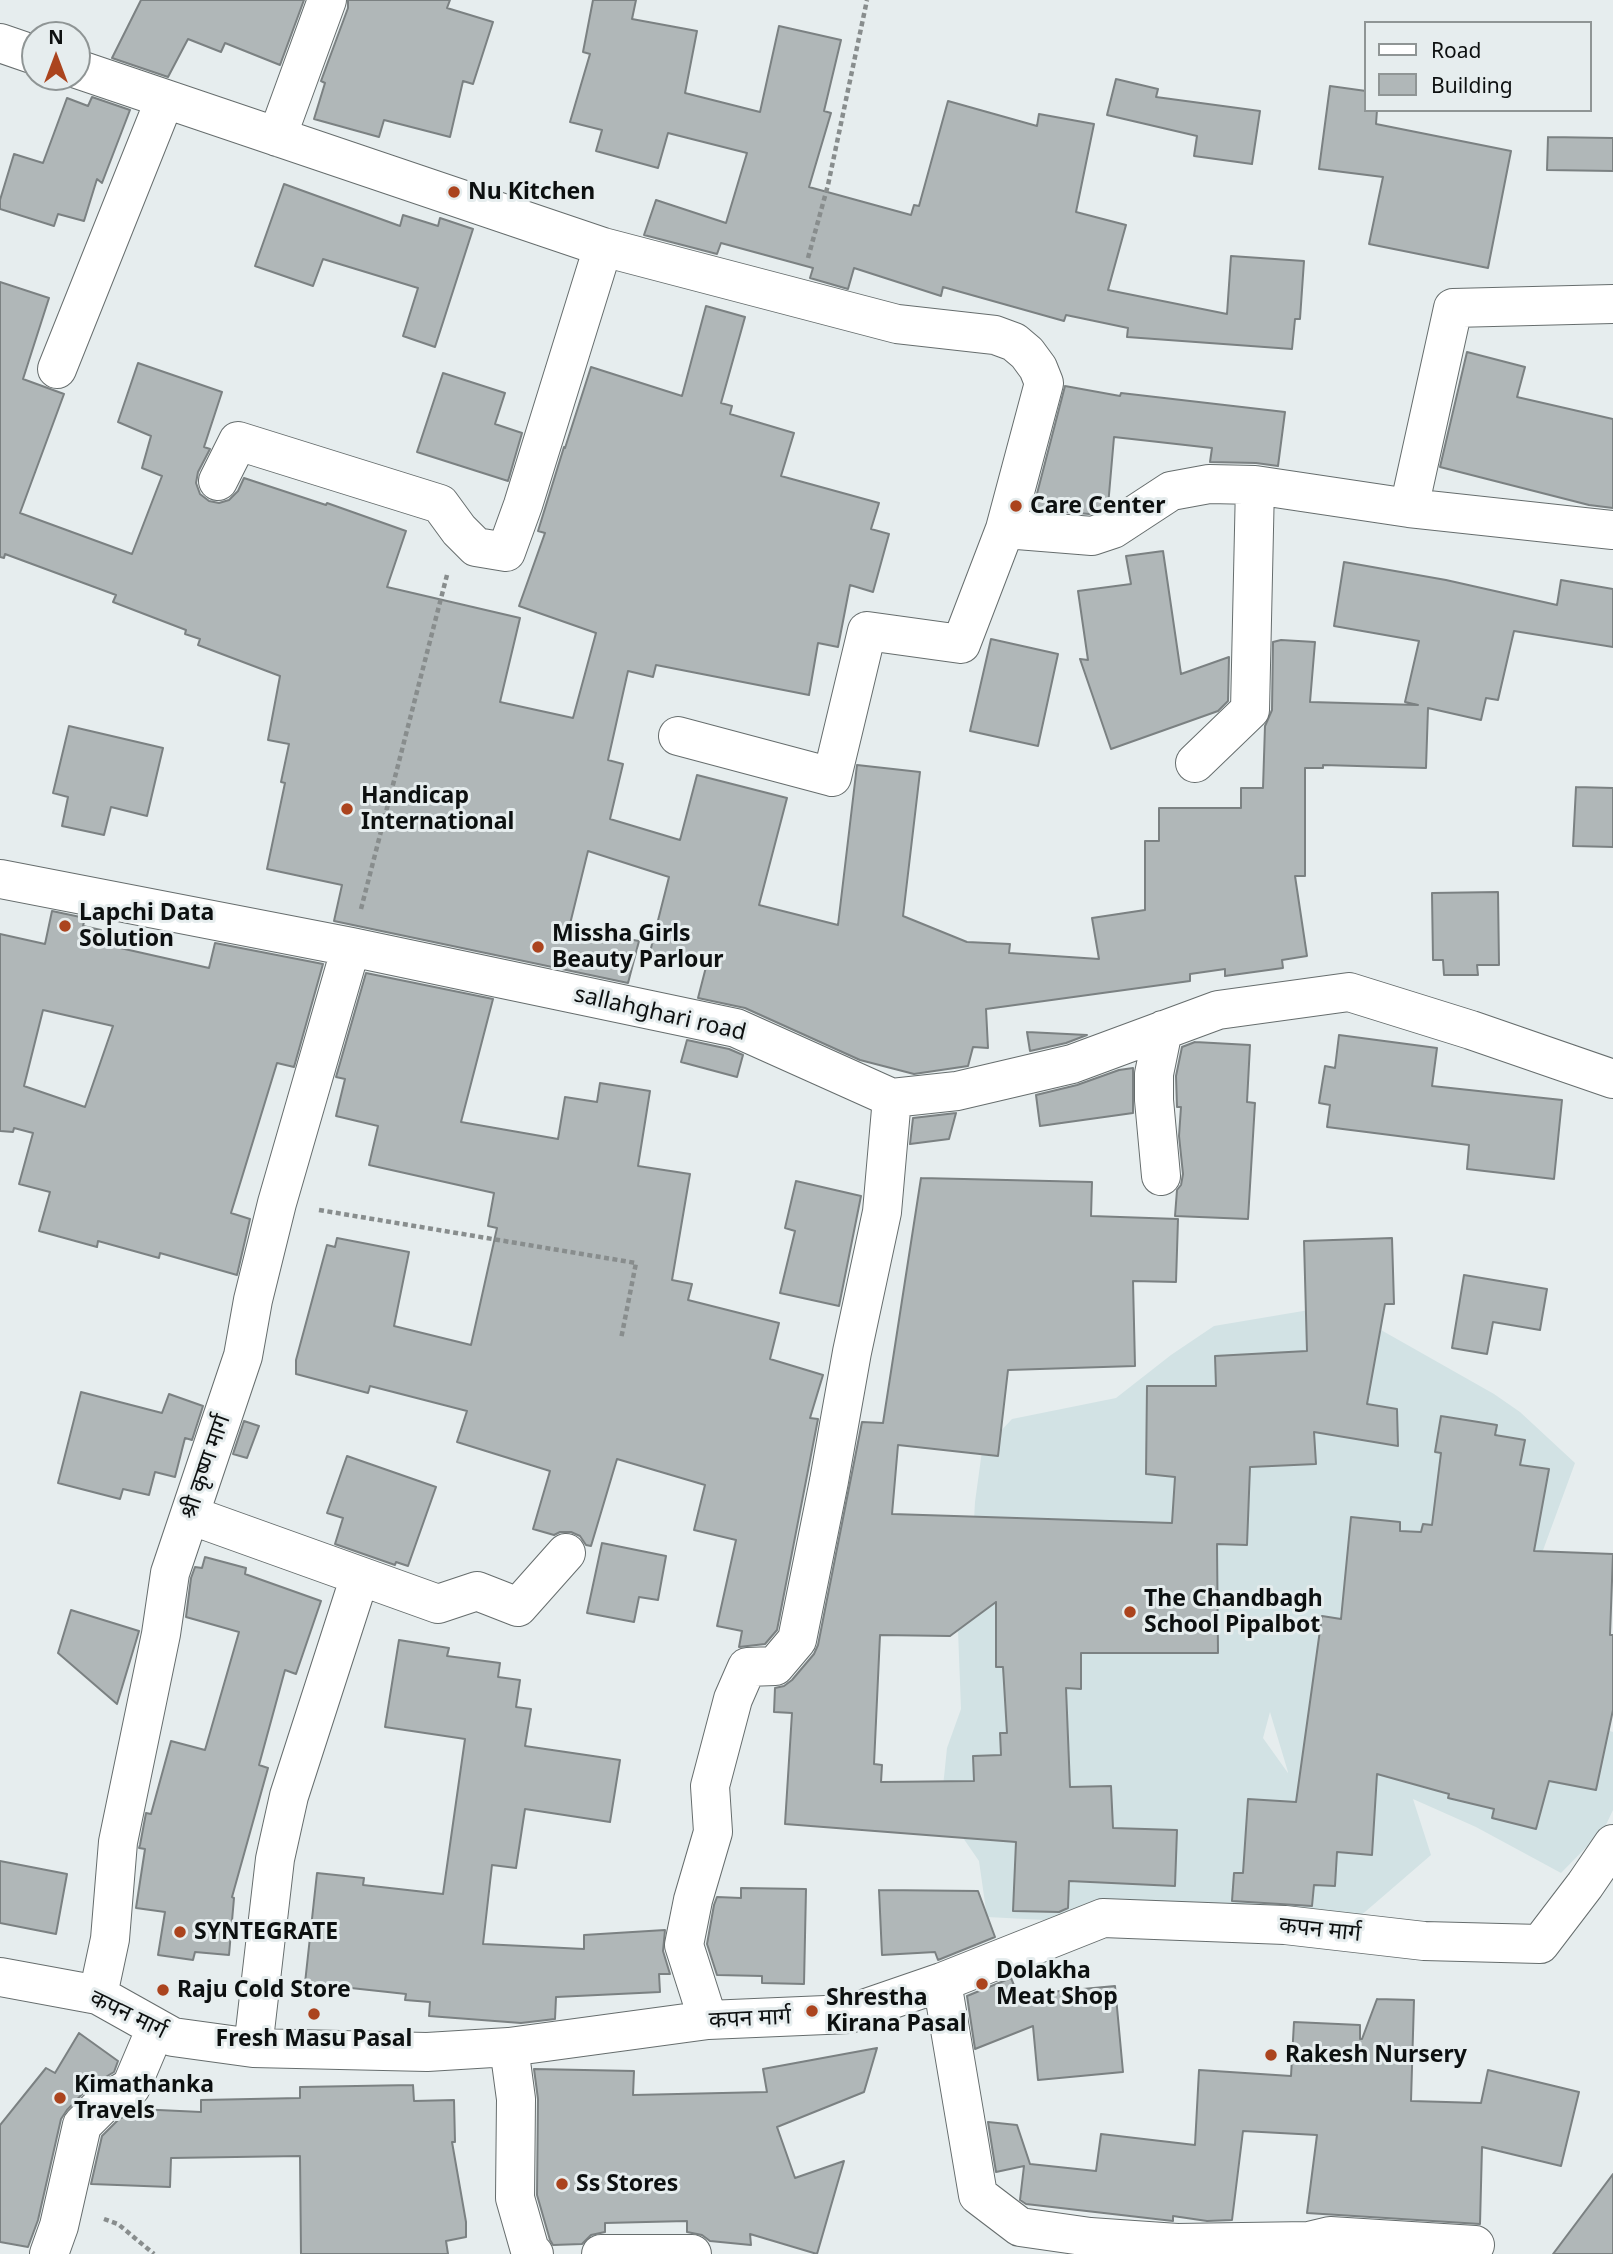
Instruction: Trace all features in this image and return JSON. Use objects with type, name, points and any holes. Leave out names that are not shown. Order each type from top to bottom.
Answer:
[{"type":"street","points":[[277,137],[327,0]]},
{"type":"street","points":[[0,43],[21,50]]},
{"type":"street","points":[[91,74],[603,247],[897,324],[995,335],[1014,342],[1027,353],[1038,368],[1044,383],[1005,528],[961,644],[867,631],[832,777],[678,736]]},
{"type":"street","points":[[57,369],[164,99]]},
{"type":"street","points":[[218,481],[238,441],[440,504],[459,530],[476,547],[506,552],[603,247]]},
{"type":"street","points":[[1409,508],[1453,309],[1613,304]]},
{"type":"street","points":[[1005,528],[1092,536],[1114,528],[1171,491],[1209,484],[1255,485],[1409,508],[1613,530]]},
{"type":"street","points":[[1195,763],[1250,710],[1255,485]]},
{"type":"street","name":"sallahghari road","points":[[2,887],[351,947],[736,1028],[892,1098]]},
{"type":"street","name":"श्री कृष्ण मार्ग","points":[[98,1995],[110,1939],[118,1842],[161,1634],[170,1573],[243,1356],[276,1203],[351,947]]},
{"type":"street","points":[[708,2020],[684,1945],[693,1900],[713,1832],[710,1786],[733,1699],[747,1667],[775,1666],[797,1640],[852,1352],[883,1212],[892,1098],[957,1091],[1072,1064],[1218,1010],[1349,992],[1613,1079]]},
{"type":"street","points":[[1161,1176],[1154,1074],[1163,1030]]},
{"type":"street","points":[[190,1515],[438,1604],[477,1591],[518,1607],[566,1553]]},
{"type":"street","points":[[253,2048],[275,1859],[289,1796],[360,1576]]},
{"type":"street","name":"कपन मार्ग","points":[[0,1977],[98,1995],[173,2037],[253,2048],[427,2052],[509,2047],[708,2020],[849,2014],[942,1982],[1103,1918],[1285,1925],[1424,1941],[1540,1944],[1613,1844]]},
{"type":"street","points":[[942,1982],[978,2195],[1020,2227],[1090,2236],[1245,2248],[1330,2236],[1407,2247],[1475,2245]]},
{"type":"street","points":[[49,2254],[59,2227],[82,2125],[104,2103],[131,2087],[156,2028]]},
{"type":"street","points":[[509,2047],[516,2099],[515,2199],[532,2254]]},
{"type":"street","points":[[601,2254],[692,2254]]},
{"type":"path","points":[[801,297],[867,0]]},
{"type":"path","points":[[351,947],[459,530]]},
{"type":"path","points":[[276,1203],[636,1263],[621,1339]]},
{"type":"path","points":[[64,2204],[118,2224],[154,2254]]},
{"type":"shaded area","name":"The Chandbagh School Pipalbot","points":[[1309,1310],[1358,1317],[1494,1394],[1520,1412],[1575,1463],[1542,1553],[1507,1700],[1613,1732],[1613,1810],[1604,1829],[1561,1873],[1476,1827],[1413,1799],[1431,1855],[1351,1924],[1142,1925],[987,1917],[979,1861],[941,1806],[947,1748],[961,1709],[958,1630],[970,1593],[975,1502],[982,1451],[1012,1419],[1116,1398],[1214,1326]],"holes":[[[1270,1712],[1288,1773],[1263,1738]]]},
{"type":"building","points":[[141,0],[304,0],[280,65],[225,43],[221,52],[188,39],[168,77],[112,58]]},
{"type":"building","points":[[348,0],[450,0],[447,8],[493,22],[473,84],[463,81],[450,137],[384,120],[379,137],[314,119],[325,83],[321,81],[348,8]]},
{"type":"building","points":[[593,0],[636,0],[632,19],[697,31],[685,93],[760,112],[779,26],[841,40],[824,111],[831,113],[809,187],[911,215],[914,205],[919,206],[948,101],[1037,126],[1039,114],[1094,124],[1076,212],[1126,225],[1108,290],[1227,314],[1231,256],[1304,261],[1300,319],[1295,319],[1292,349],[1127,337],[1128,328],[1066,315],[1064,321],[943,287],[941,296],[854,268],[848,289],[810,278],[813,268],[721,243],[717,254],[644,235],[656,200],[726,223],[747,153],[668,133],[658,168],[596,151],[602,130],[570,122],[590,54],[583,52]]},
{"type":"building","points":[[1116,79],[1158,89],[1156,97],[1260,111],[1252,164],[1194,156],[1197,136],[1107,115]]},
{"type":"building","points":[[1330,86],[1364,91],[1364,112],[1377,112],[1376,124],[1511,151],[1488,268],[1369,244],[1383,177],[1319,169]]},
{"type":"building","points":[[92,97],[130,110],[102,183],[97,179],[84,221],[58,214],[54,226],[0,209],[0,200],[14,154],[43,163],[67,98],[88,106]]},
{"type":"building","points":[[1548,137],[1613,138],[1613,171],[1547,170]]},
{"type":"building","points":[[284,184],[400,226],[403,215],[438,226],[440,218],[473,229],[435,347],[403,336],[418,288],[323,259],[313,286],[255,266]]},
{"type":"building","points":[[0,282],[49,298],[23,379],[64,394],[20,513],[132,554],[162,476],[142,468],[151,436],[118,422],[138,363],[222,392],[204,447],[210,449],[198,472],[196,483],[200,494],[209,501],[219,503],[229,500],[238,491],[244,478],[406,531],[387,587],[520,618],[500,702],[573,718],[596,633],[519,606],[545,533],[538,531],[591,367],[682,396],[706,306],[745,317],[721,403],[732,406],[730,414],[794,433],[781,476],[879,503],[871,529],[889,534],[873,592],[850,585],[838,647],[818,643],[809,695],[656,665],[653,677],[628,671],[608,760],[623,764],[610,819],[680,840],[697,775],[787,798],[759,905],[838,925],[857,765],[920,772],[903,916],[967,942],[1010,944],[1009,953],[1099,959],[1092,918],[1145,910],[1145,841],[1159,841],[1159,808],[1241,808],[1241,788],[1263,788],[1265,726],[1272,710],[1273,642],[1315,642],[1310,702],[1418,705],[1405,702],[1419,641],[1334,626],[1344,562],[1446,580],[1557,605],[1561,580],[1613,589],[1613,647],[1514,631],[1498,700],[1486,698],[1481,720],[1428,708],[1426,768],[1323,765],[1323,768],[1305,768],[1305,876],[1295,876],[1307,956],[1282,960],[1283,968],[1225,976],[1225,969],[1190,974],[1190,981],[986,1009],[988,1048],[973,1047],[968,1066],[914,1074],[860,1060],[745,1008],[698,998],[706,967],[650,952],[669,877],[588,851],[569,928],[639,941],[628,983],[334,921],[342,885],[267,869],[285,783],[281,782],[289,744],[268,740],[280,676],[198,645],[200,639],[185,634],[186,630],[113,602],[116,595],[5,554],[4,558],[0,557]]},
{"type":"building","points":[[1467,352],[1525,367],[1517,397],[1613,419],[1613,508],[1589,505],[1440,467]]},
{"type":"building","points":[[443,373],[505,393],[495,424],[522,433],[508,481],[417,452]]},
{"type":"building","points":[[1065,386],[1120,396],[1121,393],[1285,412],[1278,466],[1210,462],[1212,448],[1114,437],[1108,506],[1089,514],[1033,509]]},
{"type":"building","points":[[1163,551],[1181,674],[1229,657],[1228,701],[1218,711],[1111,749],[1080,659],[1088,660],[1078,591],[1131,584],[1126,556]]},
{"type":"building","points":[[991,639],[1058,654],[1038,746],[970,731]]},
{"type":"building","points":[[69,726],[163,748],[147,816],[111,807],[104,835],[62,826],[68,797],[53,793]]},
{"type":"building","points":[[1576,787],[1613,788],[1613,847],[1573,846]]},
{"type":"building","points":[[1498,892],[1499,965],[1477,965],[1478,975],[1444,975],[1443,960],[1433,960],[1432,893]]},
{"type":"building","points":[[52,911],[85,918],[83,926],[101,930],[98,943],[209,968],[215,943],[323,964],[294,1067],[277,1063],[231,1213],[250,1219],[237,1275],[160,1253],[159,1258],[98,1241],[97,1247],[39,1231],[50,1192],[19,1184],[33,1133],[14,1128],[13,1132],[0,1131],[0,934],[45,944]],"holes":[[[43,1010],[113,1026],[85,1107],[24,1086]]]},
{"type":"building","points":[[366,973],[493,999],[461,1122],[558,1139],[565,1097],[597,1102],[600,1083],[650,1091],[638,1166],[690,1174],[672,1280],[692,1284],[688,1300],[779,1323],[770,1359],[823,1375],[810,1418],[818,1419],[777,1630],[765,1644],[739,1647],[742,1631],[717,1626],[736,1540],[694,1530],[705,1485],[617,1459],[591,1546],[586,1545],[580,1536],[571,1532],[554,1535],[533,1529],[550,1471],[457,1442],[467,1411],[370,1386],[368,1393],[296,1374],[296,1360],[327,1245],[335,1247],[337,1238],[409,1252],[394,1326],[471,1345],[497,1228],[488,1226],[494,1193],[369,1165],[378,1126],[336,1116],[345,1079],[336,1077]]},
{"type":"building","points":[[1027,1032],[1087,1035],[1030,1051]]},
{"type":"building","points":[[1339,1035],[1437,1048],[1432,1086],[1562,1100],[1554,1179],[1467,1169],[1469,1145],[1327,1127],[1330,1105],[1319,1103],[1325,1066],[1335,1068]]},
{"type":"building","points":[[687,1040],[729,1049],[743,1055],[737,1077],[681,1062]]},
{"type":"building","points":[[1195,1042],[1250,1045],[1247,1102],[1255,1103],[1248,1219],[1175,1216],[1177,1190],[1183,1174],[1179,1136],[1181,1107],[1177,1107],[1176,1076],[1182,1047]]},
{"type":"building","points":[[1133,1068],[1133,1113],[1040,1126],[1036,1095]]},
{"type":"building","points":[[956,1113],[949,1139],[910,1144],[913,1118]]},
{"type":"building","points":[[921,1178],[1092,1182],[1091,1216],[1178,1219],[1176,1282],[1133,1281],[1135,1366],[1008,1370],[998,1456],[898,1445],[892,1514],[1172,1523],[1175,1477],[1146,1474],[1147,1386],[1216,1386],[1215,1356],[1307,1351],[1304,1241],[1392,1238],[1394,1304],[1385,1304],[1367,1404],[1397,1409],[1398,1446],[1314,1432],[1316,1464],[1250,1467],[1247,1545],[1217,1544],[1218,1653],[1081,1653],[1081,1689],[1066,1688],[1070,1787],[1111,1786],[1113,1828],[1177,1830],[1175,1886],[1069,1881],[1068,1908],[1059,1912],[1013,1911],[1016,1842],[785,1824],[792,1713],[774,1712],[775,1688],[792,1680],[814,1654],[818,1645],[862,1422],[883,1423]],"holes":[[[996,1602],[996,1667],[1003,1667],[1007,1733],[1000,1733],[1001,1755],[973,1756],[974,1781],[881,1782],[882,1765],[874,1764],[880,1635],[950,1636]]]},
{"type":"building","points":[[796,1181],[861,1196],[839,1306],[780,1293],[795,1231],[785,1228]]},
{"type":"building","points":[[1464,1275],[1547,1289],[1540,1330],[1493,1322],[1487,1354],[1452,1348]]},
{"type":"building","points":[[81,1392],[162,1413],[169,1394],[203,1406],[192,1440],[185,1438],[175,1477],[155,1472],[149,1495],[123,1489],[120,1499],[58,1483]]},
{"type":"building","points":[[1441,1416],[1497,1425],[1495,1435],[1525,1440],[1520,1465],[1549,1469],[1534,1551],[1613,1554],[1610,1635],[1613,1635],[1613,1710],[1596,1790],[1549,1781],[1536,1829],[1492,1818],[1494,1809],[1448,1798],[1449,1794],[1377,1774],[1372,1855],[1337,1852],[1335,1886],[1314,1885],[1312,1906],[1232,1901],[1234,1873],[1243,1873],[1248,1799],[1296,1802],[1322,1616],[1341,1619],[1351,1517],[1400,1522],[1400,1531],[1421,1532],[1423,1524],[1432,1525],[1441,1453],[1435,1452]]},
{"type":"building","points":[[244,1421],[259,1426],[247,1458],[233,1454]]},
{"type":"building","points":[[347,1456],[436,1487],[408,1566],[396,1562],[395,1565],[335,1544],[343,1518],[327,1513]]},
{"type":"building","points":[[602,1543],[666,1556],[658,1600],[639,1597],[634,1622],[587,1613]]},
{"type":"building","points":[[205,1557],[246,1568],[245,1574],[321,1601],[296,1674],[285,1670],[259,1765],[268,1768],[232,1897],[229,1955],[195,1952],[193,1960],[158,1955],[165,1912],[136,1908],[145,1849],[139,1848],[146,1813],[151,1814],[171,1741],[205,1750],[239,1632],[186,1617],[191,1578],[195,1567],[202,1568]]},
{"type":"building","points":[[71,1610],[139,1631],[117,1704],[58,1653]]},
{"type":"building","points":[[399,1640],[449,1648],[447,1656],[500,1663],[498,1677],[520,1680],[516,1707],[531,1709],[525,1746],[620,1760],[610,1822],[525,1809],[516,1868],[492,1865],[483,1944],[584,1949],[584,1935],[665,1930],[663,1951],[670,1974],[659,1974],[660,1992],[556,1997],[555,2019],[521,2023],[429,2016],[430,2002],[405,2000],[406,1994],[305,1983],[317,1873],[364,1878],[363,1885],[443,1894],[465,1739],[385,1727]]},
{"type":"building","points":[[0,1861],[67,1874],[56,1934],[0,1923]]},
{"type":"building","points":[[741,1888],[806,1889],[804,1984],[762,1983],[762,1976],[717,1975],[707,1944],[714,1905],[717,1897],[741,1898]]},
{"type":"building","points":[[879,1890],[978,1891],[995,1937],[938,1960],[935,1952],[882,1955]]},
{"type":"building","points":[[1011,1978],[1018,1995],[1115,1986],[1123,2072],[1038,2080],[1033,2026],[975,2049],[967,1996]]},
{"type":"building","points":[[1377,1999],[1414,2000],[1411,2101],[1481,2103],[1488,2070],[1579,2092],[1561,2166],[1482,2147],[1480,2224],[1307,2213],[1317,2135],[1243,2131],[1232,2220],[1207,2221],[1173,2216],[1173,2221],[1026,2204],[1020,2200],[1024,2166],[996,2172],[988,2122],[1017,2125],[1030,2164],[1096,2171],[1101,2134],[1195,2145],[1199,2070],[1291,2076],[1294,2022],[1360,2025],[1362,2039]]},
{"type":"building","points":[[79,2033],[118,2061],[114,2072],[89,2087],[61,2119],[38,2220],[28,2247],[0,2242],[0,2125],[46,2068],[55,2073]]},
{"type":"building","points":[[877,2048],[864,2092],[777,2127],[795,2178],[844,2161],[817,2254],[750,2234],[751,2245],[710,2241],[702,2235],[687,2232],[687,2221],[605,2223],[605,2232],[591,2235],[582,2244],[553,2245],[550,2240],[537,2195],[538,2099],[534,2069],[634,2071],[633,2095],[767,2092],[763,2069]]},
{"type":"building","points":[[413,2085],[414,2101],[454,2100],[455,2142],[452,2142],[466,2222],[466,2237],[446,2241],[448,2254],[301,2254],[300,2156],[171,2158],[170,2187],[91,2184],[102,2136],[118,2120],[137,2109],[201,2112],[201,2100],[300,2098],[300,2087]]},
{"type":"building","points":[[1613,2174],[1613,2254],[1553,2254]]},
{"type":"place","name":"Nu Kitchen","points":[[454,192]]},
{"type":"place","name":"Care Center","points":[[1016,506]]},
{"type":"place","name":"Handicap International","points":[[347,809]]},
{"type":"place","name":"Lapchi Data Solution","points":[[65,926]]},
{"type":"place","name":"Missha Girls Beauty Parlour","points":[[538,947]]},
{"type":"place","name":"The Chandbagh School Pipalbot","points":[[1130,1612]]},
{"type":"place","name":"SYNTEGRATE","points":[[180,1932]]},
{"type":"place","name":"Dolakha Meat Shop","points":[[982,1984]]},
{"type":"place","name":"Raju Cold Store","points":[[163,1990]]},
{"type":"place","name":"Shrestha Kirana Pasal","points":[[812,2011]]},
{"type":"place","name":"Fresh Masu Pasal","points":[[314,2014]]},
{"type":"place","name":"Rakesh Nursery","points":[[1271,2055]]},
{"type":"place","name":"Kimathanka Travels","points":[[60,2098]]},
{"type":"place","name":"Ss Stores","points":[[562,2184]]}]
